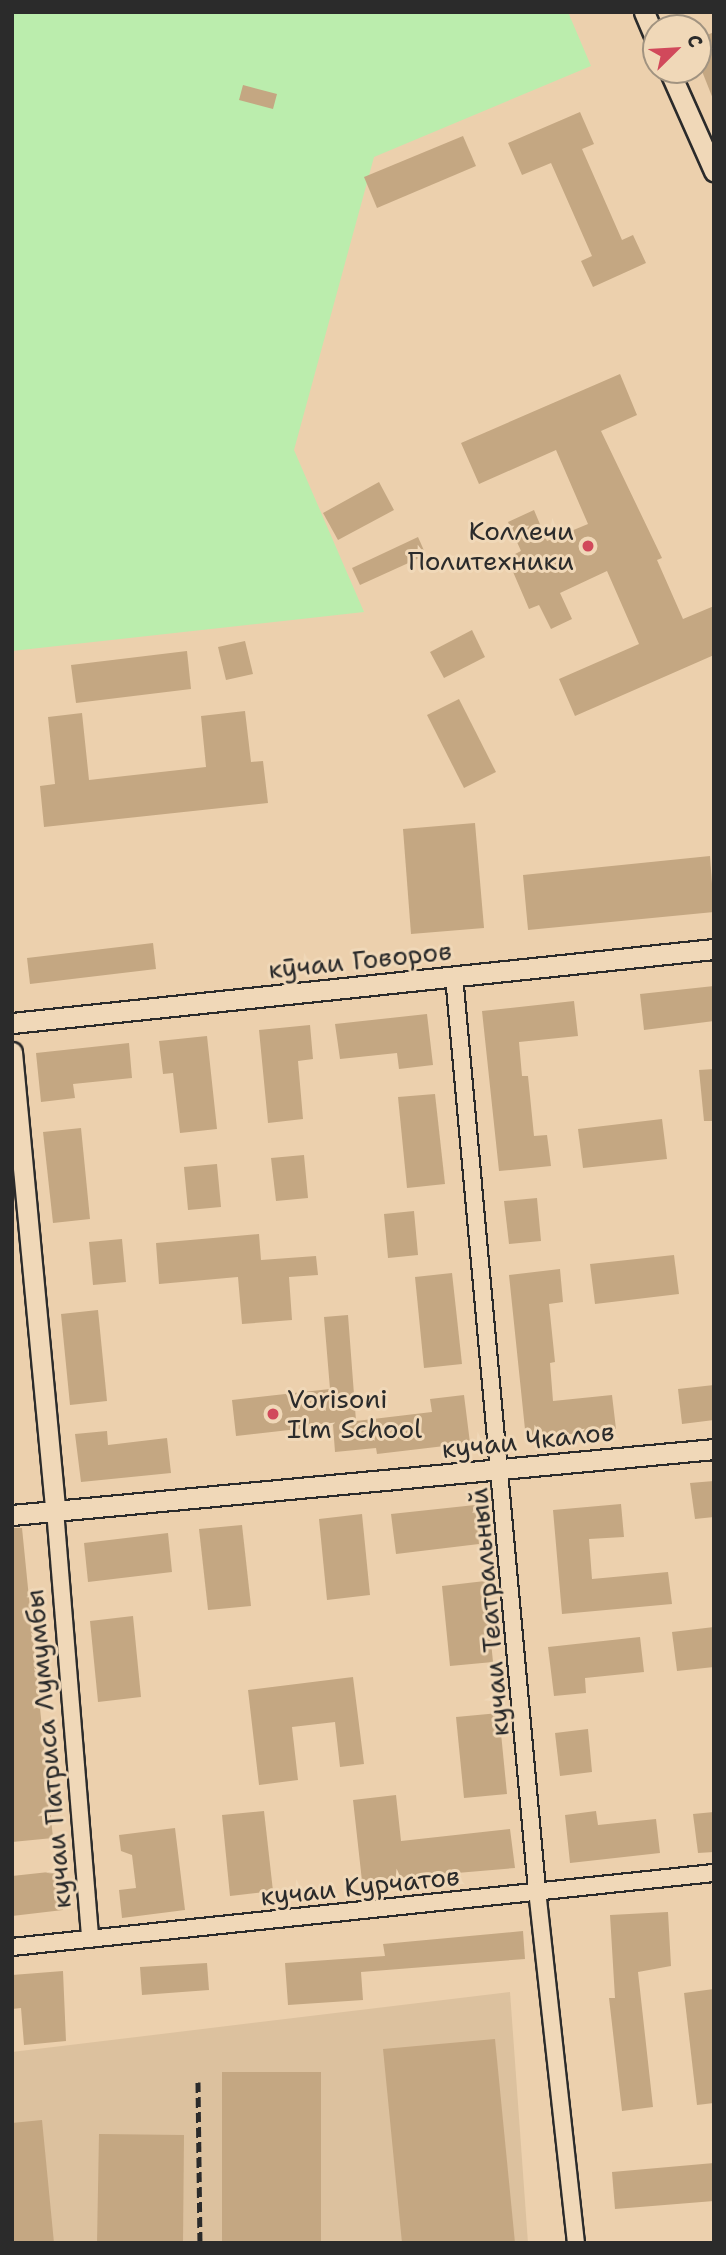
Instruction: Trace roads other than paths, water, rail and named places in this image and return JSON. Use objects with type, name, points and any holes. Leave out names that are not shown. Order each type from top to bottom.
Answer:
[{"type":"street","points":[[675,84],[714,171]]},
{"type":"street","name":"кӯчаи Говоров","points":[[12,1023],[714,949]]},
{"type":"street","name":"кучаи Театральный","points":[[454,976],[537,1890],[576,2243]]},
{"type":"street","name":"кучаи Патриса Лумумбы","points":[[12,1052],[55,1510],[90,1939]]},
{"type":"street","name":"кучаи Чкалов","points":[[12,1515],[714,1449]]},
{"type":"street","name":"кучаи Курчатов","points":[[12,1947],[714,1873]]},
{"type":"railway","points":[[198,2082],[200,2243]]},
{"type":"place","name":"Коллечи Политехники","points":[[588,546]]},
{"type":"place","name":"Vorisoni Ilm School","points":[[273,1414]]}]
